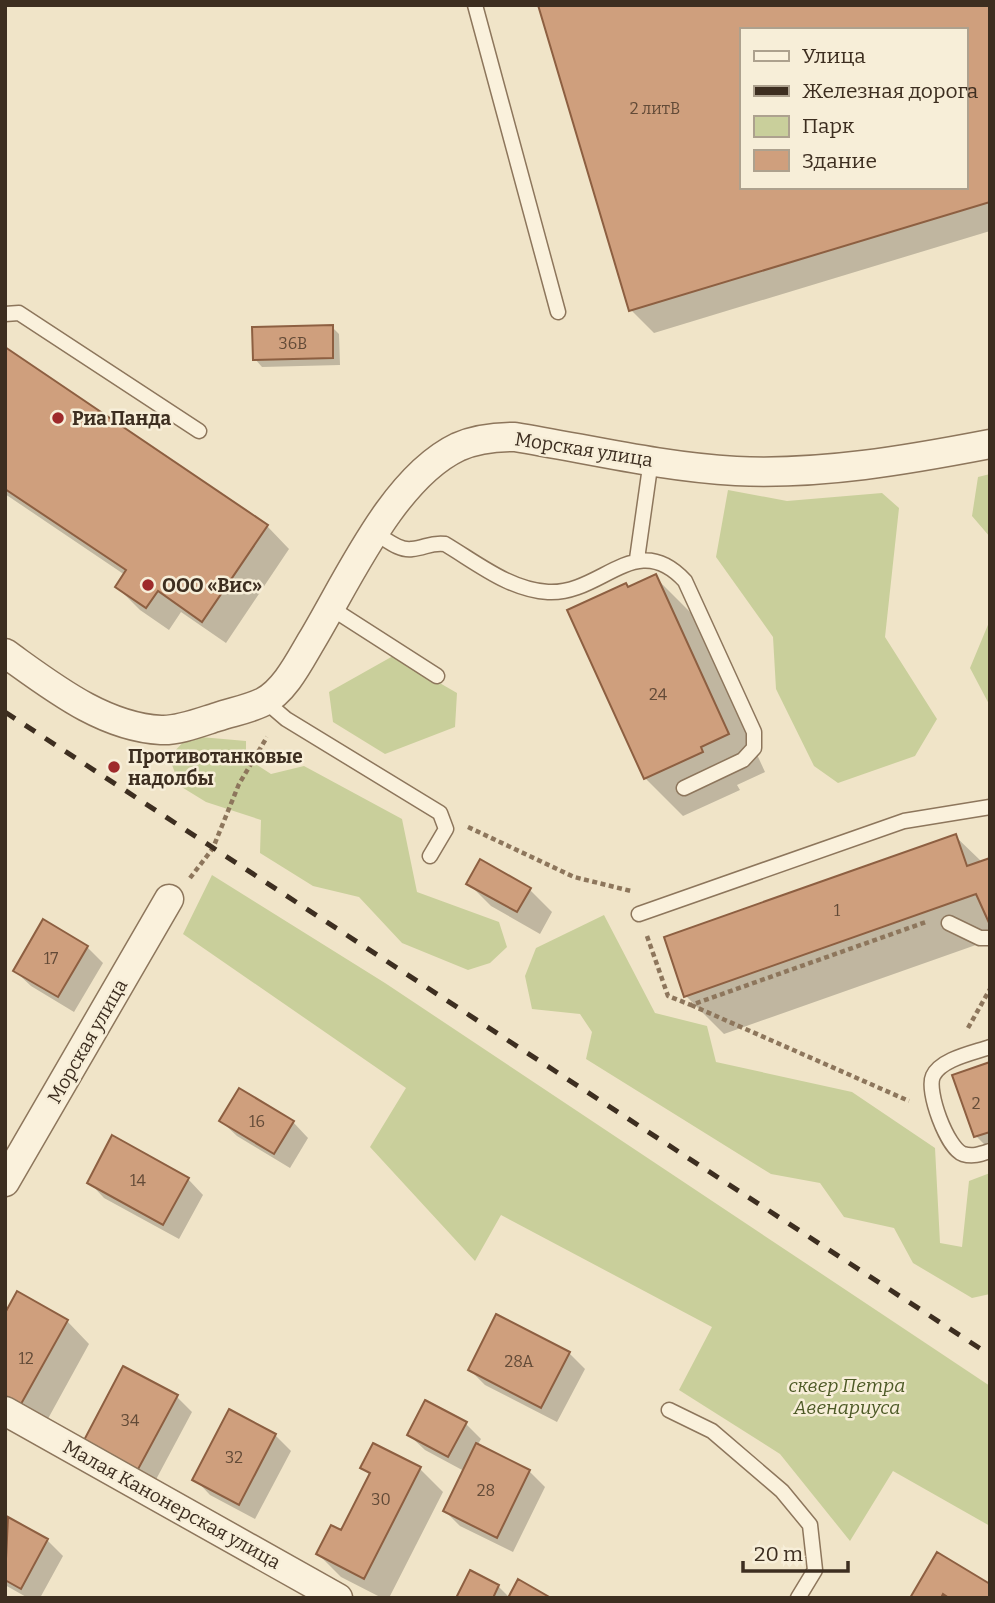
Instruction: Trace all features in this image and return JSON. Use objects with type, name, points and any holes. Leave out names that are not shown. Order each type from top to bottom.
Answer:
[{"type":"street","name":"Морская улица","points":[[265,701],[293,672],[375,533],[403,493],[429,467],[457,447],[488,438],[515,437],[736,471],[794,471],[860,466],[990,444]]},
{"type":"street","points":[[5,653],[62,694],[113,719],[162,731],[204,721],[265,701]]},
{"type":"street","name":"Морская улица","points":[[5,1182],[169,899]]},
{"type":"street","name":"Малая Канонерская улица","points":[[5,1411],[338,1598]]},
{"type":"lane","points":[[475,5],[558,312]]},
{"type":"lane","points":[[5,314],[19,313],[199,431]]},
{"type":"lane","points":[[637,559],[651,460]]},
{"type":"lane","points":[[375,533],[402,549],[413,550],[433,542],[445,544],[514,585],[547,592],[571,590],[637,559],[656,559],[673,567],[685,581],[754,732],[754,748],[743,760],[684,788]]},
{"type":"lane","points":[[331,608],[437,676]]},
{"type":"lane","points":[[265,701],[286,719],[440,813],[445,820],[446,829],[430,856]]},
{"type":"lane","points":[[639,914],[904,821],[990,807]]},
{"type":"lane","points":[[949,923],[980,939],[990,938]]},
{"type":"lane","points":[[990,1047],[948,1062],[933,1075],[930,1089],[948,1141],[961,1153],[978,1156],[990,1151]]},
{"type":"lane","points":[[669,1410],[712,1431],[782,1491],[810,1525],[815,1570],[798,1598]]},
{"type":"path","points":[[169,899],[204,864],[239,784],[268,735],[265,701]]},
{"type":"path","points":[[445,820],[465,825],[574,877],[630,889],[668,996],[939,1114]]},
{"type":"path","points":[[691,1005],[939,918],[949,923]]},
{"type":"green space","points":[[990,474],[990,537],[972,516],[978,477]]},
{"type":"green space","points":[[728,490],[787,501],[882,493],[899,508],[885,637],[937,719],[915,756],[838,783],[814,766],[776,689],[773,637],[716,557]]},
{"type":"green space","points":[[990,620],[990,706],[970,668]]},
{"type":"green space","points":[[393,656],[457,693],[455,727],[385,754],[333,722],[329,692]]},
{"type":"green space","points":[[189,736],[246,741],[246,758],[271,774],[304,766],[402,819],[417,892],[499,922],[507,947],[490,963],[468,970],[402,943],[359,897],[313,886],[260,853],[261,820],[206,802],[180,786],[169,757]]},
{"type":"green space","name":"сквер Петра Авенариуса","points":[[212,875],[385,983],[990,1386],[990,1526],[893,1471],[850,1541],[780,1454],[679,1390],[712,1327],[501,1215],[475,1261],[370,1147],[406,1088],[183,934]]},
{"type":"green space","points":[[604,915],[655,1013],[707,1026],[716,1062],[852,1092],[935,1148],[940,1243],[962,1247],[969,1181],[990,1173],[990,1294],[972,1298],[913,1263],[894,1228],[844,1217],[820,1183],[771,1174],[586,1059],[592,1032],[580,1014],[532,1009],[525,976],[536,948]]},
{"type":"building","points":[[538,5],[990,5],[990,202],[629,311]]},
{"type":"building","points":[[333,325],[333,358],[253,360],[252,327]]},
{"type":"building","name":"Риа Панда","points":[[5,347],[268,525],[202,622],[158,591],[146,608],[115,587],[126,570],[5,489]]},
{"type":"building","points":[[656,574],[729,734],[701,747],[703,752],[644,779],[567,610],[626,583],[628,587]]},
{"type":"building","points":[[956,834],[967,866],[990,858],[990,925],[976,894],[684,997],[664,937]]},
{"type":"building","points":[[480,859],[531,888],[517,912],[466,884]]},
{"type":"building","points":[[43,919],[88,946],[58,997],[13,971]]},
{"type":"building","points":[[990,1062],[990,1132],[974,1137],[952,1075]]},
{"type":"building","points":[[239,1088],[294,1121],[274,1154],[219,1121]]},
{"type":"building","points":[[112,1135],[189,1178],[163,1225],[87,1183]]},
{"type":"building","points":[[17,1291],[68,1320],[21,1404],[5,1396],[5,1313]]},
{"type":"building","points":[[496,1314],[570,1352],[541,1408],[468,1370]]},
{"type":"building","points":[[123,1366],[178,1395],[136,1473],[82,1444]]},
{"type":"building","points":[[425,1400],[467,1422],[448,1457],[407,1435]]},
{"type":"building","points":[[229,1409],[276,1434],[239,1505],[192,1480]]},
{"type":"building","points":[[373,1443],[421,1467],[364,1579],[316,1554],[331,1525],[341,1530],[370,1473],[360,1468]]},
{"type":"building","points":[[476,1443],[530,1470],[497,1538],[443,1511]]},
{"type":"building","points":[[8,1517],[48,1539],[21,1589],[5,1580]]},
{"type":"building","points":[[937,1552],[990,1584],[990,1598],[949,1598],[943,1594],[941,1598],[910,1598]]},
{"type":"building","points":[[470,1570],[499,1585],[493,1598],[456,1598]]},
{"type":"building","points":[[518,1579],[551,1598],[508,1598]]},
{"type":"railway","points":[[5,712],[990,1355]]},
{"type":"place","name":"Риа Панда","points":[[58,418]]},
{"type":"place","name":"ООО «Вис»","points":[[148,585]]},
{"type":"place","name":"Противотанковые надолбы","points":[[114,767]]}]
